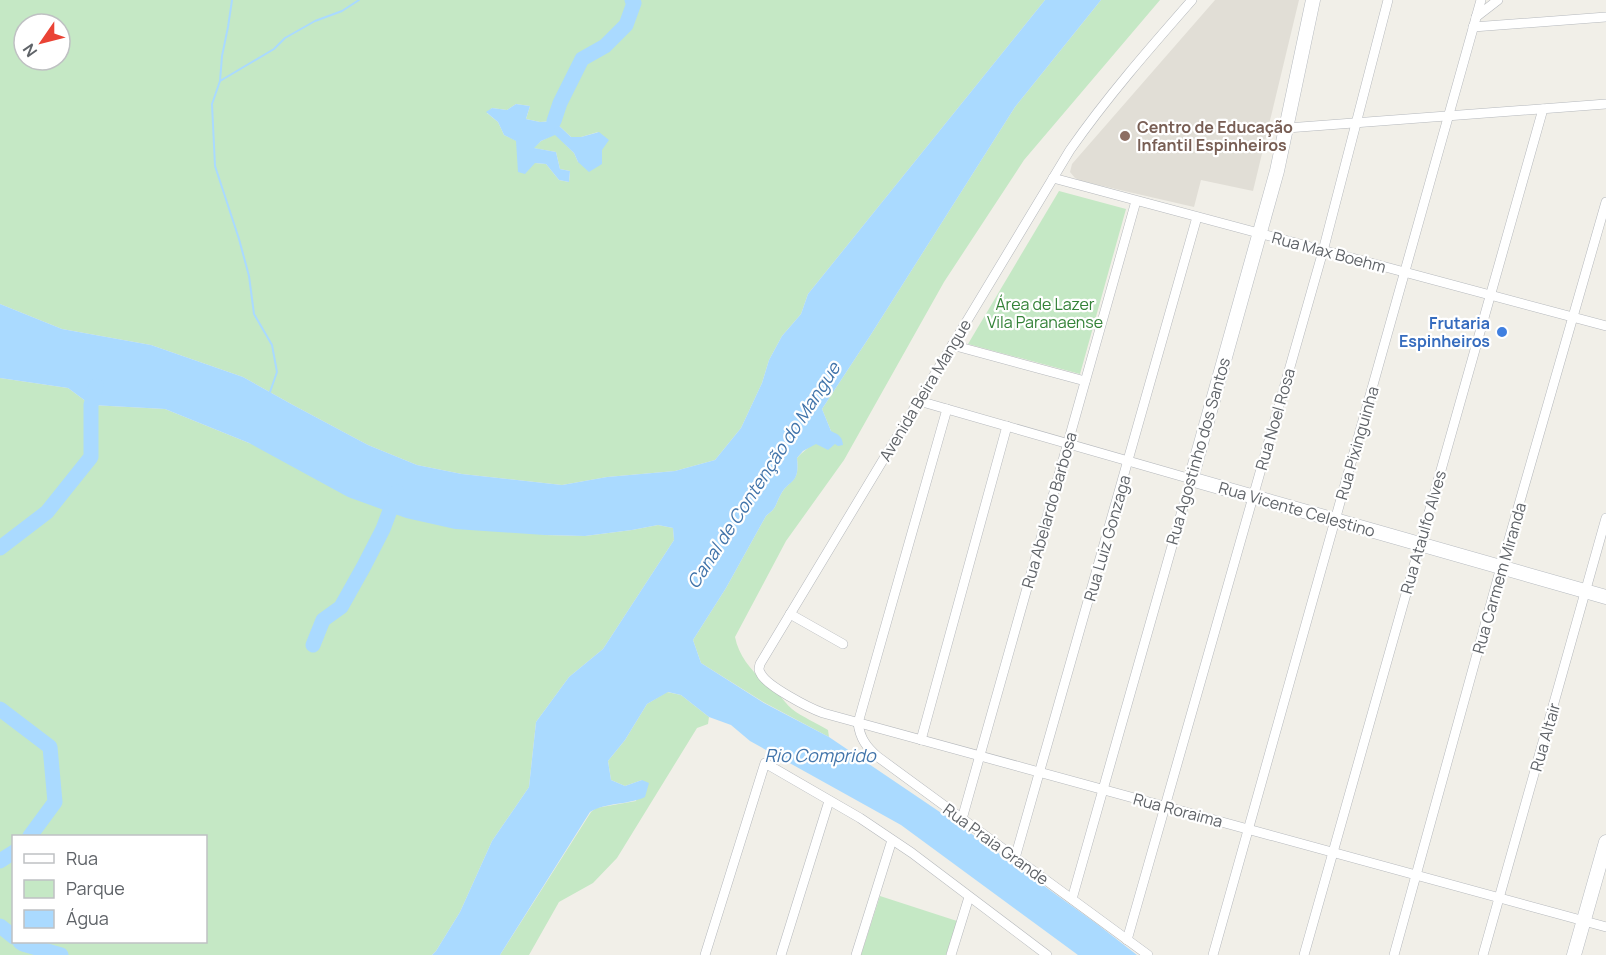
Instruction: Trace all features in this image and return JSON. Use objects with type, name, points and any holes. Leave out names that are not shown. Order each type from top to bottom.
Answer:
[{"type":"street","name":"Avenida Beira Mangue","points":[[760,673],[760,664],[1070,150],[1104,103],[1192,0]]},
{"type":"street","name":"Rua Agostinho dos Santos","points":[[1072,899],[1277,171],[1313,0]]},
{"type":"street","name":"Rua Noel Rosa","points":[[1127,940],[1323,251],[1388,0]]},
{"type":"street","name":"Rua Pixinguinha","points":[[1213,955],[1481,0]]},
{"type":"street","points":[[1475,22],[1498,0]]},
{"type":"street","points":[[1475,22],[1606,17]]},
{"type":"street","points":[[1287,129],[1606,104]]},
{"type":"street","name":"Rua Ataulfo Alves","points":[[1304,955],[1542,109]]},
{"type":"street","name":"Rua Max Boehm","points":[[1053,178],[1606,326]]},
{"type":"street","name":"Rua Abelardo Barbosa","points":[[962,819],[1136,201]]},
{"type":"street","name":"Rua Carmem Miranda","points":[[1394,955],[1606,202]]},
{"type":"street","name":"Rua Luiz Gonzaga","points":[[1015,858],[1197,217]]},
{"type":"street","points":[[952,345],[1085,381]]},
{"type":"street","name":"Rua Vicente Celestino","points":[[918,401],[1606,597]]},
{"type":"street","points":[[858,723],[947,409]]},
{"type":"street","points":[[921,740],[1007,426]]},
{"type":"street","name":"Rua Altair","points":[[1484,955],[1606,518]]},
{"type":"street","points":[[790,614],[843,644]]},
{"type":"street","name":"Rua Roraima","points":[[760,673],[766,680],[805,706],[823,713],[1606,927]]},
{"type":"street","name":"Rua Praia Grande","points":[[858,723],[862,739],[872,752],[1148,955]]},
{"type":"street","points":[[705,955],[765,763],[872,825],[933,868],[1047,955]]},
{"type":"street","points":[[781,955],[829,801]]},
{"type":"street","points":[[856,955],[892,840]]},
{"type":"street","points":[[1574,955],[1606,842]]},
{"type":"street","points":[[951,955],[969,897]]},
{"type":"shaded area","points":[[1215,0],[1299,0],[1253,191],[1201,180],[1194,207],[1075,178],[1070,172],[1072,164]]},
{"type":"green space","points":[[0,0],[1045,0],[808,294],[801,314],[782,336],[769,360],[762,383],[741,428],[715,460],[675,471],[607,477],[562,485],[462,474],[417,465],[368,445],[243,377],[151,345],[62,329],[0,304]],"holes":[[[516,104],[530,106],[526,119],[540,122],[554,121],[571,137],[581,137],[598,132],[578,162],[574,153],[555,134],[533,148],[556,152],[560,169],[570,171],[569,182],[559,180],[546,164],[535,163],[517,141],[504,135],[498,122],[487,113],[492,108],[507,110]]]},
{"type":"green space","points":[[1101,0],[1160,0],[1024,160],[944,282],[844,460],[786,541],[735,637],[741,654],[758,676],[792,709],[828,730],[829,737],[765,703],[701,663],[693,640],[726,588],[766,516],[774,509],[783,490],[795,477],[798,467],[797,458],[831,431],[822,409],[1015,107]]},
{"type":"green space","name":"Área de Lazer Vila Paranaense","points":[[1059,191],[1126,209],[1080,374],[968,344]]},
{"type":"green space","points":[[0,378],[68,388],[91,405],[165,409],[249,443],[544,535],[585,536],[658,525],[673,528],[674,540],[603,649],[569,677],[536,722],[529,787],[492,841],[460,912],[432,955],[0,955]]},
{"type":"green space","points":[[667,692],[681,695],[709,717],[708,724],[697,728],[617,858],[593,883],[559,902],[529,955],[500,955],[591,812],[596,808],[636,801],[642,780],[625,786],[611,780],[608,761],[625,740],[647,704]]},
{"type":"green space","points":[[880,896],[957,921],[946,955],[861,955]]},
{"type":"water","points":[[1045,0],[1101,0],[1015,107],[822,409],[831,431],[840,436],[843,445],[835,444],[828,450],[816,444],[803,451],[797,458],[798,467],[795,478],[783,490],[774,509],[766,516],[726,588],[693,640],[701,663],[764,703],[829,737],[962,827],[1137,955],[1078,955],[901,825],[750,741],[731,725],[709,717],[681,695],[668,692],[647,704],[625,740],[608,761],[611,780],[625,786],[642,780],[649,783],[645,797],[590,812],[500,955],[432,955],[460,912],[492,841],[529,787],[536,722],[569,677],[603,649],[674,540],[673,528],[658,525],[585,536],[544,535],[455,529],[406,518],[348,497],[249,443],[165,409],[91,405],[68,388],[0,378],[0,304],[62,329],[151,345],[243,377],[368,445],[417,465],[462,474],[562,485],[607,477],[675,471],[715,460],[741,428],[762,383],[769,360],[782,336],[801,314],[808,294]]},
{"type":"water","points":[[516,104],[530,106],[526,119],[540,122],[554,121],[571,137],[599,132],[609,140],[602,150],[602,164],[589,172],[578,162],[574,153],[555,135],[541,141],[534,148],[556,152],[560,169],[570,171],[569,182],[559,180],[546,164],[535,163],[525,174],[518,172],[516,141],[504,135],[498,122],[486,112],[492,108],[507,110]]},
{"type":"waterway","points":[[232,0],[220,81],[274,49],[285,38],[315,21],[342,11],[359,0]]},
{"type":"waterway","points":[[554,121],[560,103],[582,59],[605,46],[626,25],[634,3],[632,0]]},
{"type":"waterway","points":[[220,81],[212,104],[215,166],[249,276],[254,314],[272,345],[277,372],[270,392]]},
{"type":"waterway","points":[[0,548],[47,512],[91,457],[91,405],[96,386]]},
{"type":"waterway","points":[[313,645],[323,620],[341,607],[364,566],[383,529],[397,492]]},
{"type":"waterway","points":[[0,709],[50,747],[55,802],[31,835]]},
{"type":"waterway","points":[[0,861],[12,853]]},
{"type":"waterway","points":[[0,926],[12,935]]},
{"type":"waterway","points":[[22,943],[61,955]]},
{"type":"place","name":"Centro de Educação Infantil Espinheiros","points":[[1125,136]]},
{"type":"place","name":"Frutaria Espinheiros","points":[[1502,332]]},
{"type":"water label","name":"Canal de Contenção do Mangue","points":[[763,475]]},
{"type":"water label","name":"Rio Comprido","points":[[820,755]]}]
